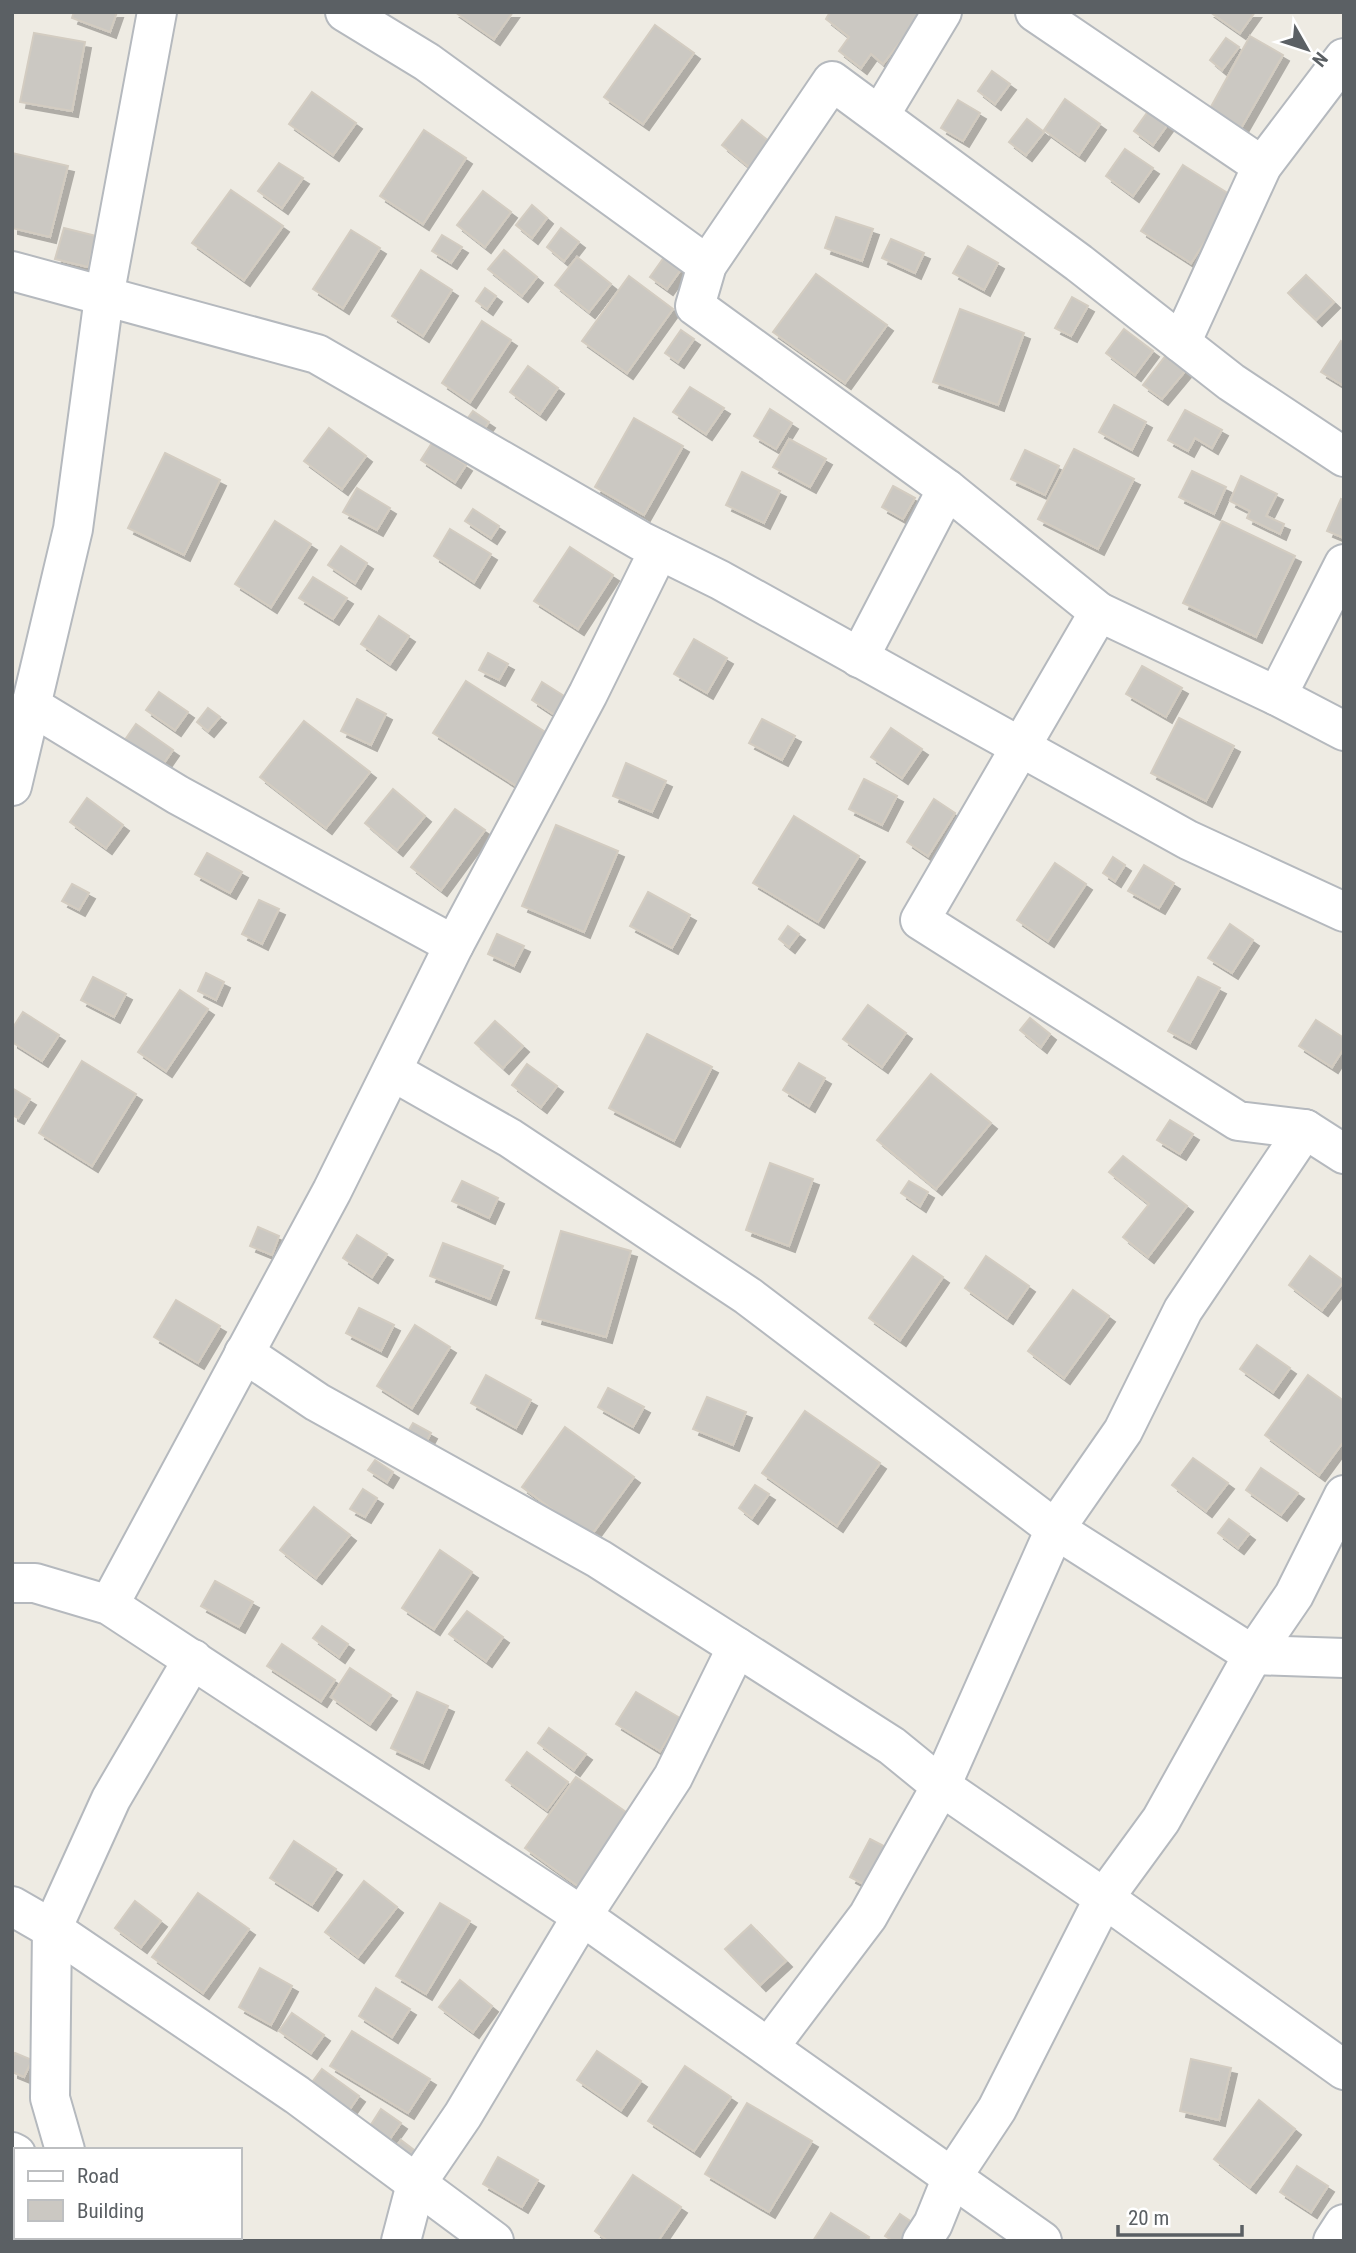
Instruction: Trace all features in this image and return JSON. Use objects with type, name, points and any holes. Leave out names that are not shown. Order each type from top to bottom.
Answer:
[{"type":"street","points":[[12,786],[73,529],[104,297],[157,12]]},
{"type":"street","points":[[345,12],[427,62],[707,265]]},
{"type":"street","points":[[880,116],[942,12]]},
{"type":"street","points":[[1035,12],[1262,166]]},
{"type":"street","points":[[1181,343],[1262,166],[1344,58]]},
{"type":"street","points":[[1344,457],[1231,382],[1079,263],[832,81],[707,265],[695,306],[947,489],[1099,611],[1344,731]]},
{"type":"street","points":[[12,271],[317,354],[659,550],[720,580],[1188,840],[1344,912]]},
{"type":"street","points":[[859,658],[947,489]]},
{"type":"street","points":[[109,1605],[332,1191],[454,945],[588,694],[659,550]]},
{"type":"street","points":[[1277,696],[1344,564]]},
{"type":"street","points":[[1099,611],[920,920],[1237,1121],[1305,1129],[1344,1154]]},
{"type":"street","points":[[30,705],[178,795],[454,945]]},
{"type":"street","points":[[392,1071],[510,1138],[748,1296],[1055,1529],[1253,1655],[1344,1658]]},
{"type":"street","points":[[769,2047],[868,1916],[941,1786],[1055,1529],[1123,1431],[1182,1310],[1305,1129]]},
{"type":"street","points":[[244,1353],[317,1402],[599,1559],[892,1746],[941,1786],[1104,1898],[1344,2070]]},
{"type":"street","points":[[922,2241],[933,2224],[952,2177],[997,2109],[1104,1898],[1160,1820],[1253,1655],[1294,1595],[1344,1495]]},
{"type":"street","points":[[12,1583],[35,1583],[109,1605],[582,1916],[1042,2241]]},
{"type":"street","points":[[401,2241],[416,2184],[463,2115],[582,1916],[673,1777],[737,1647]]},
{"type":"street","points":[[64,2148],[50,2098],[52,1929],[111,1800],[193,1659]]},
{"type":"street","points":[[12,1906],[52,1929],[297,2095],[494,2241]]},
{"type":"street","points":[[1333,2241],[1344,2224]]},
{"type":"building","points":[[74,12],[117,12],[110,32],[72,18]]},
{"type":"building","points":[[455,12],[513,12],[494,39]]},
{"type":"building","points":[[830,12],[923,12],[883,64],[871,54],[861,68],[839,51],[849,37],[826,19]]},
{"type":"building","points":[[1210,12],[1255,12],[1240,33]]},
{"type":"building","points":[[655,25],[694,53],[643,124],[604,97]]},
{"type":"building","points":[[34,33],[85,42],[72,111],[20,102]]},
{"type":"building","points":[[1250,36],[1283,55],[1240,130],[1208,112]]},
{"type":"building","points":[[1226,38],[1239,47],[1222,70],[1210,60]]},
{"type":"building","points":[[992,71],[1010,84],[995,104],[978,91]]},
{"type":"building","points":[[312,92],[356,123],[333,155],[289,124]]},
{"type":"building","points":[[1065,99],[1100,124],[1079,155],[1044,130]]},
{"type":"building","points":[[958,100],[980,113],[963,141],[941,128]]},
{"type":"building","points":[[1149,110],[1168,124],[1153,145],[1134,131]]},
{"type":"building","points":[[1027,119],[1044,132],[1026,155],[1009,142]]},
{"type":"building","points":[[742,120],[775,146],[754,171],[722,145]]},
{"type":"building","points":[[424,130],[466,158],[423,224],[380,196]]},
{"type":"building","points":[[1125,149],[1153,168],[1133,196],[1106,176]]},
{"type":"building","points":[[12,153],[68,166],[50,237],[12,228]]},
{"type":"building","points":[[279,163],[303,178],[282,208],[258,191]]},
{"type":"building","points":[[1183,165],[1234,197],[1191,263],[1141,231]]},
{"type":"building","points":[[231,190],[283,226],[244,280],[192,243]]},
{"type":"building","points":[[483,191],[511,212],[485,247],[457,225]]},
{"type":"building","points":[[532,205],[547,218],[532,238],[516,225]]},
{"type":"building","points":[[836,217],[873,229],[862,261],[825,248]]},
{"type":"building","points":[[64,228],[96,236],[88,267],[55,259]]},
{"type":"building","points":[[561,228],[579,242],[564,261],[547,247]]},
{"type":"building","points":[[351,230],[380,248],[343,308],[313,289]]},
{"type":"building","points":[[442,235],[462,247],[451,263],[432,251]]},
{"type":"building","points":[[891,239],[924,253],[915,273],[882,258]]},
{"type":"building","points":[[968,246],[998,263],[984,290],[953,273]]},
{"type":"building","points":[[504,250],[537,277],[522,296],[488,269]]},
{"type":"building","points":[[665,256],[682,268],[667,289],[650,277]]},
{"type":"building","points":[[577,257],[611,284],[589,312],[555,285]]},
{"type":"building","points":[[421,270],[452,290],[423,336],[392,316]]},
{"type":"building","points":[[816,274],[887,325],[845,383],[773,332]]},
{"type":"building","points":[[1306,275],[1334,302],[1316,320],[1288,293]]},
{"type":"building","points":[[629,276],[673,309],[627,373],[582,341]]},
{"type":"building","points":[[485,288],[496,296],[487,309],[476,301]]},
{"type":"building","points":[[1072,297],[1088,306],[1071,336],[1055,328]]},
{"type":"building","points":[[960,309],[1024,333],[998,405],[933,382]]},
{"type":"building","points":[[482,321],[511,340],[470,402],[442,383]]},
{"type":"building","points":[[1124,329],[1153,351],[1135,375],[1106,353]]},
{"type":"building","points":[[681,330],[694,339],[678,362],[665,353]]},
{"type":"building","points":[[1341,341],[1344,343],[1344,386],[1321,372]]},
{"type":"building","points":[[1167,354],[1187,369],[1162,399],[1143,385]]},
{"type":"building","points":[[528,366],[558,388],[540,414],[510,392]]},
{"type":"building","points":[[690,387],[724,408],[706,434],[673,412]]},
{"type":"building","points":[[1114,405],[1146,422],[1132,450],[1099,432]]},
{"type":"building","points":[[770,409],[792,423],[776,449],[754,436]]},
{"type":"building","points":[[1185,410],[1222,430],[1212,448],[1195,438],[1188,451],[1168,440]]},
{"type":"building","points":[[473,411],[489,422],[479,436],[463,425]]},
{"type":"building","points":[[634,418],[683,446],[644,515],[595,487]]},
{"type":"building","points":[[329,428],[366,456],[342,489],[304,461]]},
{"type":"building","points":[[789,439],[826,459],[810,487],[773,467]]},
{"type":"building","points":[[432,443],[466,465],[455,482],[421,460]]},
{"type":"building","points":[[1074,449],[1134,479],[1098,549],[1038,519]]},
{"type":"building","points":[[1025,450],[1059,466],[1045,495],[1011,479]]},
{"type":"building","points":[[165,453],[220,480],[184,555],[128,528]]},
{"type":"building","points":[[1192,471],[1226,487],[1214,514],[1179,497]]},
{"type":"building","points":[[742,472],[780,491],[764,523],[726,505]]},
{"type":"building","points":[[1241,476],[1277,494],[1266,516],[1284,524],[1280,534],[1247,518],[1250,511],[1230,501]]},
{"type":"building","points":[[893,486],[915,498],[903,519],[882,507]]},
{"type":"building","points":[[357,488],[390,508],[377,530],[343,512]]},
{"type":"building","points":[[1341,499],[1344,500],[1344,538],[1327,531]]},
{"type":"building","points":[[473,509],[499,526],[491,538],[465,521]]},
{"type":"building","points":[[275,521],[311,544],[271,607],[235,584]]},
{"type":"building","points":[[1222,521],[1295,556],[1256,637],[1183,603]]},
{"type":"building","points":[[450,529],[491,554],[474,582],[434,556]]},
{"type":"building","points":[[341,546],[367,563],[355,583],[328,565]]},
{"type":"building","points":[[570,547],[613,575],[578,629],[534,601]]},
{"type":"building","points":[[313,577],[347,598],[333,619],[299,598]]},
{"type":"building","points":[[379,616],[409,636],[390,664],[361,644]]},
{"type":"building","points":[[694,639],[727,658],[707,693],[674,674]]},
{"type":"building","points":[[488,653],[508,664],[499,680],[479,670]]},
{"type":"building","points":[[1142,666],[1182,688],[1166,717],[1126,694]]},
{"type":"building","points":[[466,681],[550,735],[518,787],[433,733]]},
{"type":"building","points":[[542,682],[572,701],[561,719],[532,700]]},
{"type":"building","points":[[159,692],[188,712],[175,730],[146,710]]},
{"type":"building","points":[[357,699],[386,714],[371,745],[341,731]]},
{"type":"building","points":[[208,708],[220,717],[208,731],[197,722]]},
{"type":"building","points":[[1179,718],[1234,746],[1206,801],[1151,773]]},
{"type":"building","points":[[762,719],[795,736],[782,760],[749,743]]},
{"type":"building","points":[[304,721],[370,772],[326,828],[260,777]]},
{"type":"building","points":[[136,724],[173,750],[157,773],[120,747]]},
{"type":"building","points":[[891,728],[922,749],[902,778],[871,757]]},
{"type":"building","points":[[626,763],[666,781],[652,812],[613,796]]},
{"type":"building","points":[[864,779],[897,796],[882,825],[849,809]]},
{"type":"building","points":[[393,789],[425,816],[397,850],[365,823]]},
{"type":"building","points":[[87,798],[123,825],[106,848],[70,822]]},
{"type":"building","points":[[934,799],[955,813],[928,856],[907,842]]},
{"type":"building","points":[[455,809],[485,830],[441,890],[411,867]]},
{"type":"building","points":[[794,816],[859,856],[818,922],[753,883]]},
{"type":"building","points":[[556,825],[618,851],[584,932],[522,906]]},
{"type":"building","points":[[207,853],[242,872],[230,893],[195,874]]},
{"type":"building","points":[[1113,857],[1125,865],[1115,881],[1103,873]]},
{"type":"building","points":[[1055,863],[1086,884],[1048,941],[1017,920]]},
{"type":"building","points":[[1144,865],[1174,883],[1159,908],[1128,891]]},
{"type":"building","points":[[72,884],[89,893],[79,910],[62,901]]},
{"type":"building","points":[[648,892],[690,915],[672,948],[630,926]]},
{"type":"building","points":[[259,900],[279,909],[262,944],[242,934]]},
{"type":"building","points":[[1230,924],[1253,940],[1232,973],[1208,958]]},
{"type":"building","points":[[788,926],[799,934],[789,947],[779,939]]},
{"type":"building","points":[[497,934],[524,946],[514,966],[488,954]]},
{"type":"building","points":[[206,973],[224,982],[216,1000],[198,991]]},
{"type":"building","points":[[93,977],[126,994],[114,1017],[81,1000]]},
{"type":"building","points":[[1198,977],[1220,988],[1190,1043],[1168,1031]]},
{"type":"building","points":[[180,990],[208,1009],[166,1071],[138,1052]]},
{"type":"building","points":[[868,1005],[906,1033],[882,1067],[843,1039]]},
{"type":"building","points":[[23,1012],[59,1035],[42,1061],[12,1042],[12,1029]]},
{"type":"building","points":[[1030,1018],[1050,1034],[1041,1047],[1020,1030]]},
{"type":"building","points":[[1316,1020],[1344,1038],[1344,1048],[1332,1067],[1299,1046]]},
{"type":"building","points":[[495,1021],[523,1046],[503,1068],[475,1043]]},
{"type":"building","points":[[647,1034],[712,1067],[674,1141],[609,1108]]},
{"type":"building","points":[[82,1061],[136,1094],[92,1166],[39,1133]]},
{"type":"building","points":[[799,1063],[825,1078],[809,1106],[783,1090]]},
{"type":"building","points":[[527,1064],[557,1086],[541,1107],[512,1085]]},
{"type":"building","points":[[931,1074],[991,1123],[936,1189],[877,1140]]},
{"type":"building","points":[[12,1088],[30,1099],[18,1118],[12,1115]]},
{"type":"building","points":[[1170,1120],[1193,1134],[1180,1154],[1157,1140]]},
{"type":"building","points":[[1123,1156],[1187,1206],[1148,1257],[1123,1237],[1149,1204],[1109,1172]]},
{"type":"building","points":[[770,1163],[813,1179],[789,1246],[746,1230]]},
{"type":"building","points":[[462,1181],[498,1198],[489,1218],[452,1201]]},
{"type":"building","points":[[909,1181],[928,1192],[920,1206],[901,1193]]},
{"type":"building","points":[[258,1227],[279,1236],[272,1255],[250,1246]]},
{"type":"building","points":[[561,1231],[631,1251],[606,1337],[536,1318]]},
{"type":"building","points":[[357,1235],[387,1254],[372,1277],[343,1258]]},
{"type":"building","points":[[443,1243],[503,1266],[490,1299],[430,1276]]},
{"type":"building","points":[[913,1256],[943,1277],[900,1340],[869,1318]]},
{"type":"building","points":[[986,1256],[1029,1286],[1007,1318],[965,1288]]},
{"type":"building","points":[[1310,1256],[1344,1281],[1322,1310],[1289,1285]]},
{"type":"building","points":[[1073,1290],[1109,1316],[1064,1378],[1028,1351]]},
{"type":"building","points":[[176,1300],[220,1326],[198,1363],[154,1337]]},
{"type":"building","points":[[359,1308],[394,1325],[381,1351],[346,1333]]},
{"type":"building","points":[[415,1325],[450,1347],[412,1408],[377,1386]]},
{"type":"building","points":[[1257,1345],[1290,1368],[1273,1392],[1240,1369]]},
{"type":"building","points":[[486,1375],[531,1400],[516,1428],[471,1403]]},
{"type":"building","points":[[1308,1375],[1344,1401],[1344,1441],[1319,1475],[1265,1435]]},
{"type":"building","points":[[608,1388],[644,1407],[633,1427],[598,1407]]},
{"type":"building","points":[[707,1397],[746,1412],[733,1445],[693,1429]]},
{"type":"building","points":[[805,1411],[880,1463],[837,1526],[762,1473]]},
{"type":"building","points":[[413,1423],[431,1433],[424,1446],[406,1435]]},
{"type":"building","points":[[565,1427],[634,1477],[590,1537],[522,1487]]},
{"type":"building","points":[[1193,1458],[1228,1483],[1206,1511],[1172,1485]]},
{"type":"building","points":[[375,1460],[393,1472],[387,1482],[368,1470]]},
{"type":"building","points":[[1261,1468],[1298,1493],[1281,1515],[1246,1490]]},
{"type":"building","points":[[755,1485],[769,1494],[752,1518],[739,1508]]},
{"type":"building","points":[[363,1489],[377,1498],[365,1517],[350,1509]]},
{"type":"building","points":[[314,1507],[350,1535],[316,1578],[280,1550]]},
{"type":"building","points":[[1229,1519],[1249,1534],[1238,1548],[1218,1533]]},
{"type":"building","points":[[440,1550],[472,1572],[434,1629],[402,1608]]},
{"type":"building","points":[[215,1581],[253,1602],[239,1627],[201,1606]]},
{"type":"building","points":[[467,1611],[503,1637],[486,1661],[449,1634]]},
{"type":"building","points":[[322,1626],[348,1644],[339,1657],[313,1638]]},
{"type":"building","points":[[282,1644],[335,1680],[321,1701],[267,1666]]},
{"type":"building","points":[[350,1668],[391,1695],[370,1724],[331,1697]]},
{"type":"building","points":[[417,1692],[448,1706],[423,1763],[391,1748]]},
{"type":"building","points":[[636,1692],[680,1718],[660,1751],[616,1724]]},
{"type":"building","points":[[549,1728],[586,1754],[574,1770],[538,1743]]},
{"type":"building","points":[[527,1752],[568,1782],[547,1810],[506,1780]]},
{"type":"building","points":[[576,1777],[636,1819],[585,1891],[525,1848]]},
{"type":"building","points":[[870,1839],[899,1854],[879,1892],[850,1877]]},
{"type":"building","points":[[294,1841],[336,1869],[312,1905],[270,1878]]},
{"type":"building","points":[[364,1881],[397,1907],[358,1957],[325,1932]]},
{"type":"building","points":[[198,1893],[249,1929],[203,1993],[152,1957]]},
{"type":"building","points":[[135,1901],[161,1921],[141,1947],[115,1928]]},
{"type":"building","points":[[440,1903],[470,1921],[426,1994],[396,1976]]},
{"type":"building","points":[[751,1925],[786,1961],[760,1985],[725,1949]]},
{"type":"building","points":[[260,1968],[292,1986],[271,2025],[239,2007]]},
{"type":"building","points":[[460,1980],[492,2006],[473,2032],[439,2007]]},
{"type":"building","points":[[376,1988],[410,2009],[392,2037],[359,2016]]},
{"type":"building","points":[[292,2013],[324,2035],[311,2053],[279,2031]]},
{"type":"building","points":[[352,2031],[430,2079],[408,2113],[330,2066]]},
{"type":"building","points":[[597,2051],[641,2081],[621,2110],[577,2080]]},
{"type":"building","points":[[15,2053],[32,2060],[24,2077],[12,2072],[12,2058]]},
{"type":"building","points":[[1191,2059],[1231,2068],[1219,2120],[1180,2111]]},
{"type":"building","points":[[685,2066],[731,2097],[694,2151],[648,2121]]},
{"type":"building","points":[[322,2069],[359,2096],[342,2120],[304,2093]]},
{"type":"building","points":[[1259,2100],[1295,2129],[1250,2187],[1214,2159]]},
{"type":"building","points":[[747,2103],[812,2141],[769,2212],[705,2174]]},
{"type":"building","points":[[381,2109],[401,2123],[384,2147],[365,2134]]},
{"type":"building","points":[[401,2140],[418,2153],[410,2163],[393,2151]]},
{"type":"building","points":[[498,2157],[538,2180],[522,2207],[483,2184]]},
{"type":"building","points":[[1297,2166],[1328,2186],[1311,2212],[1280,2192]]},
{"type":"building","points":[[633,2175],[681,2207],[658,2241],[608,2241],[595,2231]]},
{"type":"building","points":[[831,2213],[869,2237],[866,2241],[813,2241]]},
{"type":"building","points":[[900,2214],[925,2231],[918,2241],[893,2241],[885,2236]]}]
